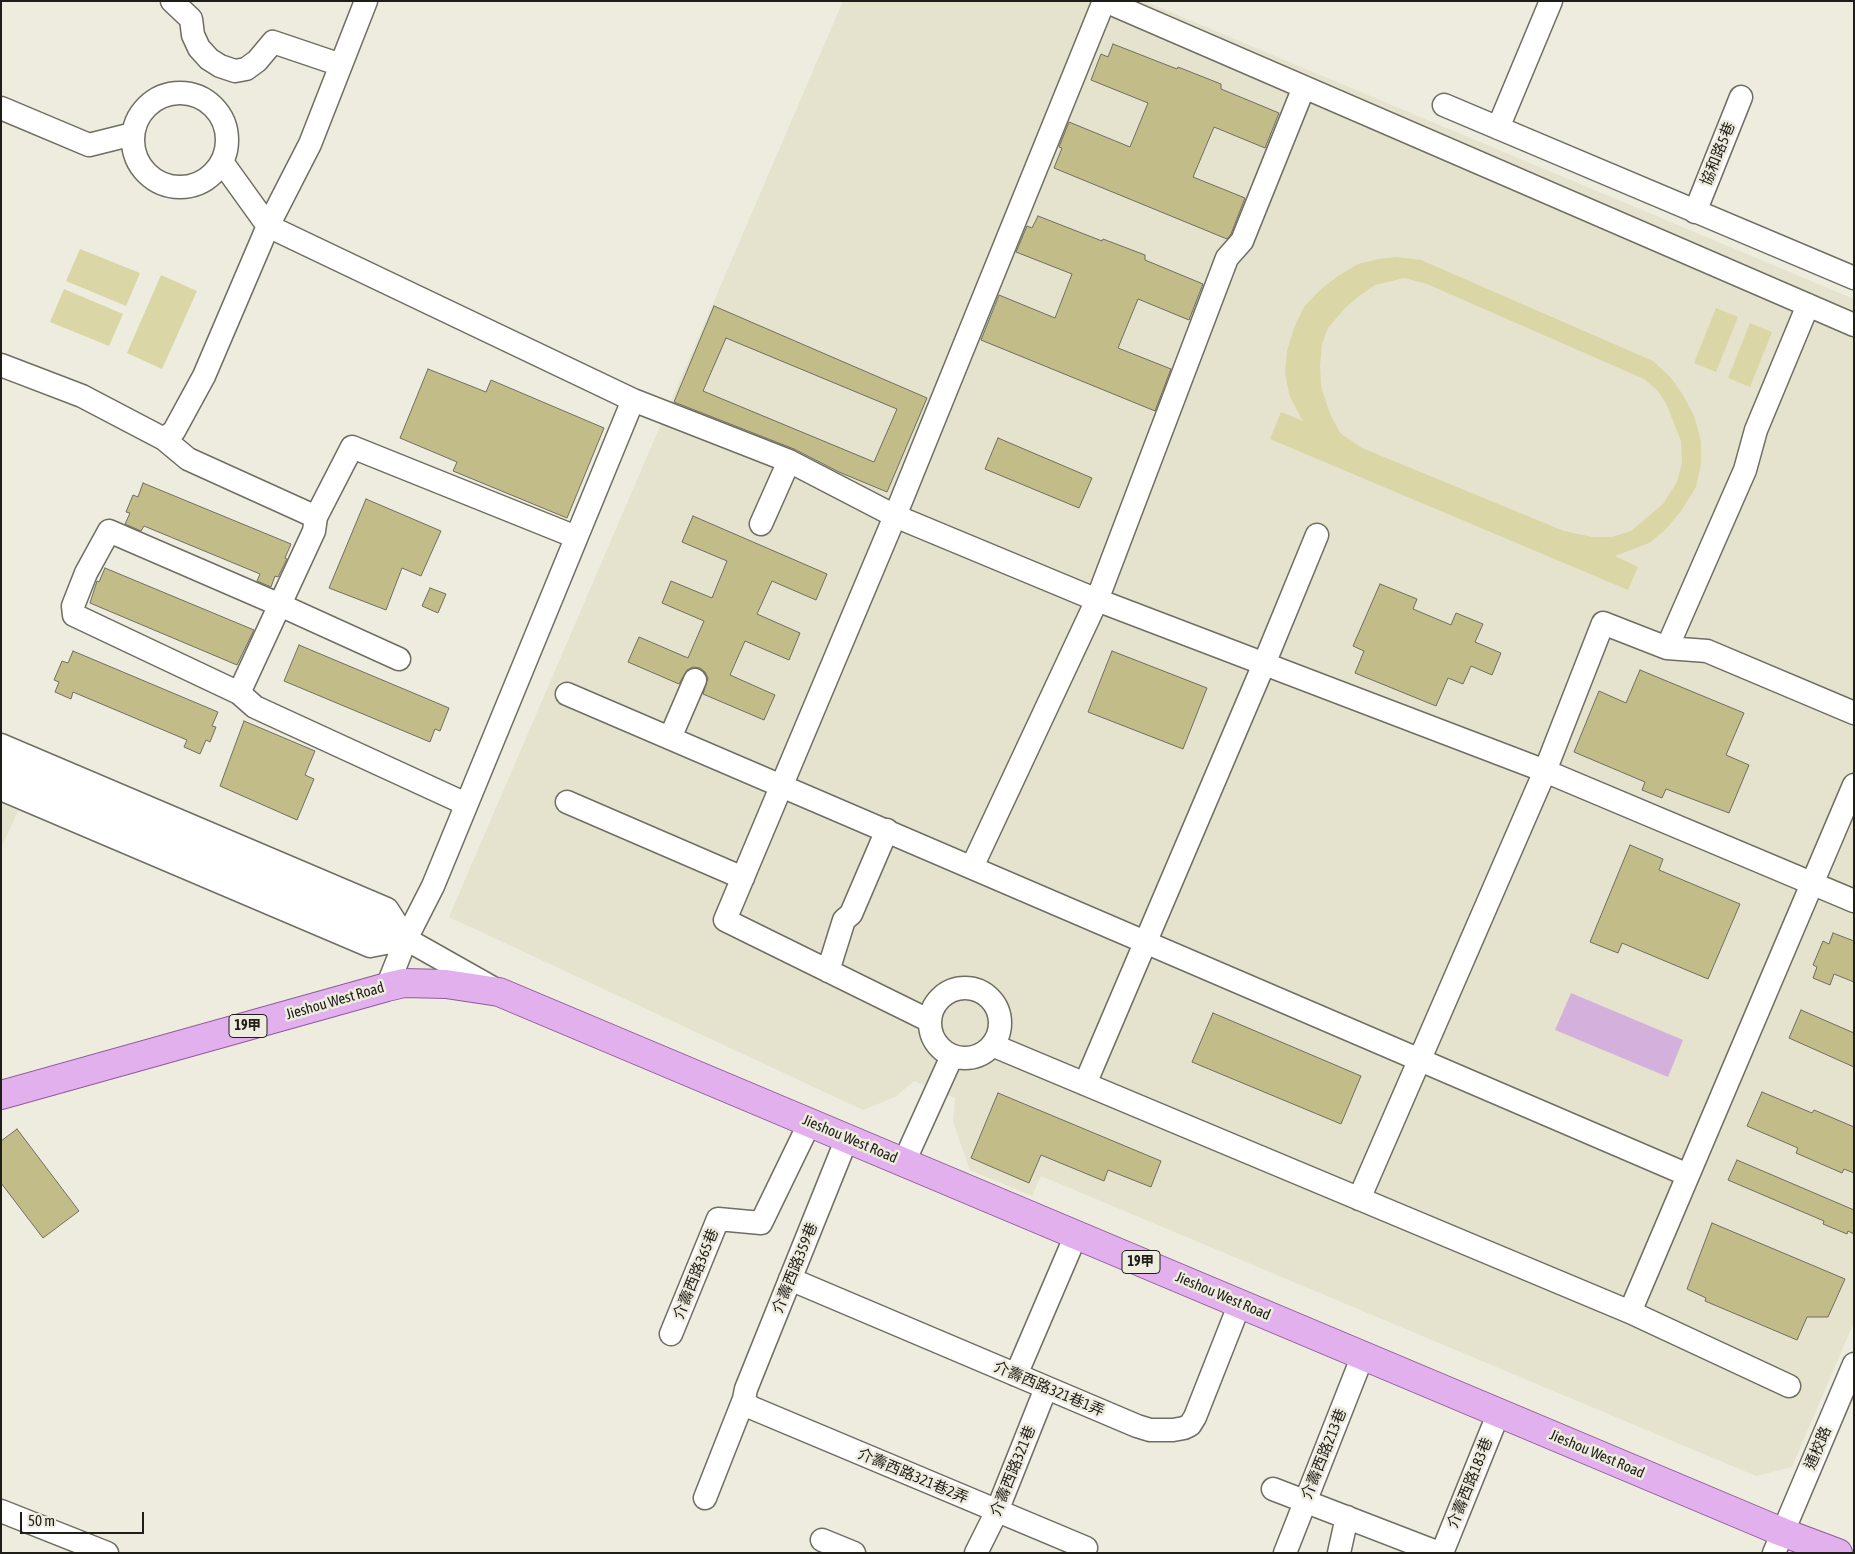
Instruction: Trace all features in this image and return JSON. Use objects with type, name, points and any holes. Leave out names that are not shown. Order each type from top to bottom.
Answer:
[{"type":"main road","name":"Jieshou West Road","points":[[1,1095],[404,983],[446,984],[499,992],[1499,1412],[1778,1542],[1838,1553]]},
{"type":"street","points":[[172,1],[191,19],[193,35],[199,48],[209,59],[220,66],[235,70],[246,69],[257,61],[273,42],[341,65]]},
{"type":"street","points":[[164,440],[174,431],[204,376],[268,226],[310,144],[366,1]]},
{"type":"street","points":[[930,1021],[725,920],[895,516],[1104,1],[1854,325]]},
{"type":"street","points":[[1498,128],[1551,1]]},
{"type":"street","points":[[972,867],[1097,600],[1227,258],[1242,241],[1304,87]]},
{"type":"street","points":[[178,93],[194,95],[208,103],[220,115],[226,130],[227,146],[222,162],[214,174],[202,182],[188,187],[173,187],[159,183],[147,174],[138,163],[133,149],[133,134],[138,119],[154,101],[161,97],[178,93]]},
{"type":"street","name":"協和路5巷","points":[[1695,212],[1742,97]]},
{"type":"street","points":[[1444,106],[1695,212],[1852,273]]},
{"type":"street","points":[[1,108],[89,145],[133,134]]},
{"type":"street","points":[[222,162],[268,226],[633,400],[789,461],[895,516],[1097,600],[1545,771],[1854,902]]},
{"type":"street","points":[[1667,648],[1745,470],[1756,430],[1808,306]]},
{"type":"street","points":[[1,365],[82,396],[164,440],[188,459],[316,517]]},
{"type":"street","points":[[387,987],[406,939],[433,886],[633,400]]},
{"type":"street","points":[[239,693],[314,531],[316,517],[352,447],[576,538]]},
{"type":"street","points":[[761,524],[789,461]]},
{"type":"street","points":[[399,659],[109,531],[86,573],[73,606],[74,615],[239,693],[255,707],[466,804]]},
{"type":"street","points":[[1085,1084],[1317,535]]},
{"type":"street","points":[[1359,1198],[1545,771],[1603,623],[1667,648],[1707,651],[1854,713]]},
{"type":"street","points":[[670,738],[695,680]]},
{"type":"street","points":[[567,694],[1688,1175]]},
{"type":"street","name":"Jieshou West Road","points":[[1,745],[18,780]]},
{"type":"street","name":"Jieshou West Road","points":[[1,767],[18,780],[112,814],[406,939],[499,992]]},
{"type":"street","points":[[1630,1312],[1854,785]]},
{"type":"street","points":[[567,802],[743,878]]},
{"type":"street","points":[[828,971],[844,920],[851,914],[887,830]]},
{"type":"street","points":[[960,988],[972,989],[983,993],[992,1001],[998,1011],[1000,1023],[998,1035],[992,1045],[974,1057],[952,1056],[942,1050],[935,1042],[931,1032],[930,1021],[932,1009],[939,999],[948,992],[960,988]]},
{"type":"street","points":[[992,1045],[1630,1312],[1789,1386]]},
{"type":"street","points":[[904,1162],[952,1056]]},
{"type":"street","name":"介壽西路365巷","points":[[672,1334],[718,1219],[761,1223],[810,1122]]},
{"type":"street","name":"介壽西路359巷","points":[[705,1498],[746,1389],[847,1138]]},
{"type":"street","points":[[1016,1375],[1076,1234]]},
{"type":"street","name":"介壽西路321巷1弄","points":[[790,1279],[1150,1430],[1173,1430],[1190,1425],[1195,1417],[1240,1303]]},
{"type":"street","name":"介壽西路213巷","points":[[1285,1553],[1363,1355]]},
{"type":"street","name":"通校路","points":[[1778,1542],[1854,1364]]},
{"type":"street","name":"介壽西路321巷","points":[[976,1553],[997,1511],[1046,1388]]},
{"type":"street","name":"介壽西路321巷2弄","points":[[744,1398],[750,1407],[1086,1548]]},
{"type":"street","name":"介壽西路183巷","points":[[1440,1553],[1499,1412]]},
{"type":"street","points":[[1273,1489],[1440,1553]]},
{"type":"street","points":[[1,1511],[107,1553]]},
{"type":"street","points":[[1339,1553],[1347,1517]]},
{"type":"street","points":[[822,1540],[854,1553]]},
{"type":"shaded area","points":[[843,1],[1144,1],[1854,299],[1854,1322],[1792,1467],[1756,1476],[1041,1176],[1032,1196],[970,1170],[953,1122],[955,1098],[914,1081],[895,1097],[863,1110],[449,917]]},
{"type":"shaded area","points":[[80,249],[140,273],[126,306],[66,281]]},
{"type":"shaded area","points":[[1397,257],[1421,260],[1653,361],[1671,378],[1694,416],[1701,441],[1701,464],[1696,487],[1681,511],[1665,530],[1649,543],[1615,556],[1638,567],[1628,590],[1270,439],[1281,412],[1303,421],[1290,397],[1285,374],[1287,351],[1294,328],[1304,307],[1320,290],[1338,276],[1358,264]],"holes":[[[1404,278],[1427,284],[1644,379],[1657,390],[1666,403],[1681,441],[1682,463],[1677,482],[1663,504],[1631,531],[1612,537],[1592,537],[1564,531],[1362,448],[1340,433],[1330,414],[1321,386],[1322,344],[1328,328],[1344,309],[1375,285]]]},
{"type":"shaded area","points":[[161,275],[197,291],[162,369],[127,353]]},
{"type":"shaded area","points":[[64,289],[123,314],[109,346],[50,322]]},
{"type":"shaded area","points":[[1716,308],[1738,317],[1716,372],[1694,363]]},
{"type":"shaded area","points":[[1750,323],[1772,332],[1750,387],[1728,378]]},
{"type":"shaded area","points":[[1,803],[18,811],[1,848]]},
{"type":"shaded area","points":[[1571,993],[1683,1040],[1668,1077],[1555,1030]]},
{"type":"building","points":[[1113,44],[1221,84],[1221,89],[1279,113],[1265,148],[1214,127],[1193,177],[1245,198],[1231,234],[1227,239],[1054,168],[1062,148],[1059,147],[1069,122],[1130,147],[1148,103],[1091,80],[1101,54],[1108,57]]},
{"type":"building","points":[[1038,216],[1102,241],[1103,239],[1145,255],[1145,260],[1203,284],[1189,320],[1138,299],[1118,348],[1171,369],[1155,411],[981,340],[999,295],[1055,318],[1072,274],[1016,252],[1027,226],[1032,228]]},
{"type":"building","points":[[714,306],[927,398],[887,492],[839,472],[794,449],[674,402]],"holes":[[[726,338],[897,409],[874,462],[703,391]]]},
{"type":"building","points":[[428,369],[486,392],[491,380],[604,428],[567,518],[453,471],[457,462],[400,438]]},
{"type":"building","points":[[998,438],[1092,478],[1079,508],[985,469]]},
{"type":"building","points":[[143,483],[291,544],[285,558],[287,559],[278,577],[275,576],[271,587],[257,581],[260,574],[144,526],[141,531],[125,524],[130,513],[126,512],[133,495],[138,497]]},
{"type":"building","points":[[366,499],[441,531],[421,576],[402,568],[386,610],[329,588]]},
{"type":"building","points":[[693,516],[827,574],[816,600],[772,581],[757,614],[800,633],[789,660],[745,641],[730,675],[775,695],[764,720],[703,694],[708,678],[700,668],[693,667],[687,670],[679,684],[628,662],[639,637],[688,658],[704,621],[662,603],[671,581],[712,598],[727,561],[682,542]]},
{"type":"building","points":[[105,568],[254,630],[237,665],[90,603],[97,581],[99,582]]},
{"type":"building","points":[[1380,584],[1417,599],[1413,609],[1451,625],[1456,613],[1483,624],[1475,642],[1501,653],[1492,675],[1471,666],[1463,684],[1448,678],[1436,706],[1355,673],[1364,651],[1353,646]]},
{"type":"building","points":[[430,588],[446,594],[438,613],[422,606]]},
{"type":"building","points":[[299,645],[449,708],[440,731],[435,729],[430,742],[284,681]]},
{"type":"building","points":[[73,651],[218,712],[212,726],[216,727],[210,742],[206,740],[200,754],[184,747],[187,740],[73,692],[71,699],[55,692],[59,682],[54,680],[62,661],[68,663]]},
{"type":"building","points":[[1112,651],[1207,688],[1183,749],[1088,712]]},
{"type":"building","points":[[1640,670],[1744,713],[1726,755],[1749,765],[1729,813],[1666,789],[1662,798],[1642,790],[1645,782],[1574,752],[1599,691],[1626,703]]},
{"type":"building","points":[[244,721],[315,751],[305,775],[314,779],[297,820],[220,786]]},
{"type":"building","points":[[1630,845],[1663,859],[1659,870],[1740,904],[1708,979],[1622,943],[1618,953],[1590,942]]},
{"type":"building","points":[[1833,933],[1854,941],[1854,982],[1834,974],[1830,985],[1813,978],[1817,967],[1813,965],[1823,941],[1829,944]]},
{"type":"building","points":[[1801,1010],[1854,1033],[1854,1067],[1789,1038]]},
{"type":"building","points":[[1213,1013],[1361,1076],[1341,1124],[1192,1062]]},
{"type":"building","points":[[1762,1092],[1812,1113],[1814,1110],[1854,1127],[1854,1173],[1844,1169],[1842,1173],[1796,1153],[1798,1148],[1747,1126]]},
{"type":"building","points":[[998,1093],[1161,1161],[1151,1187],[1108,1170],[1104,1181],[1041,1155],[1029,1183],[971,1158]]},
{"type":"building","points":[[17,1129],[79,1211],[43,1238],[1,1183],[1,1141]]},
{"type":"building","points":[[1737,1160],[1854,1210],[1854,1234],[1848,1231],[1847,1234],[1823,1224],[1824,1221],[1728,1180]]},
{"type":"building","points":[[1712,1223],[1845,1279],[1828,1317],[1807,1317],[1797,1340],[1705,1301],[1706,1298],[1687,1289]]}]
